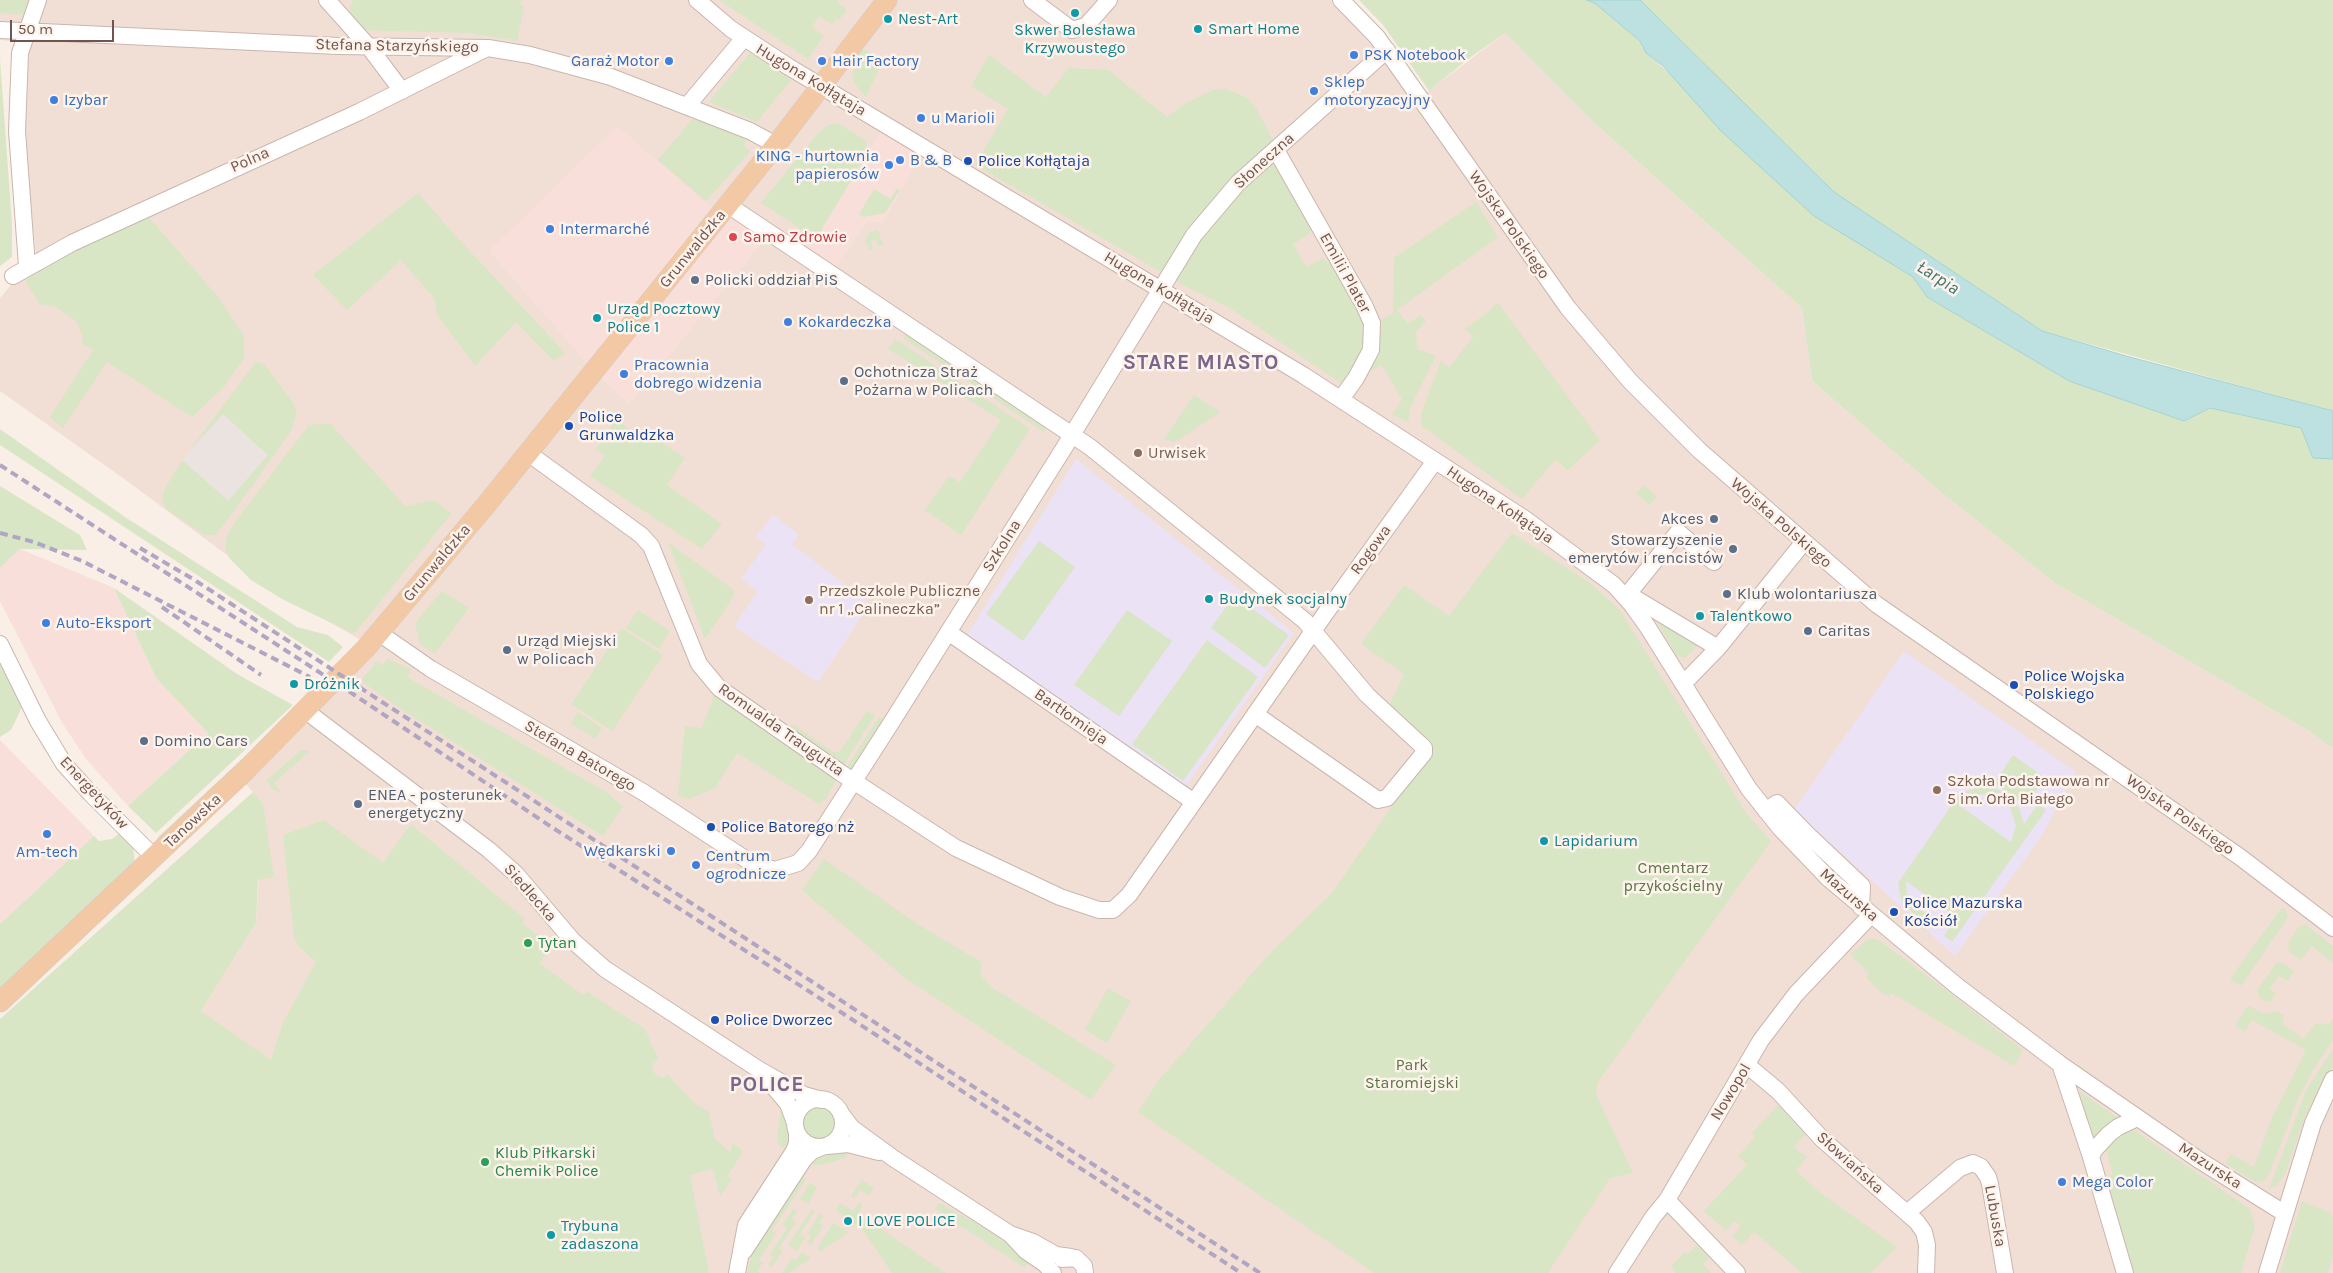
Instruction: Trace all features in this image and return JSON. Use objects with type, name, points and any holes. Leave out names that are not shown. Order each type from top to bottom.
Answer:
[{"type":"main road","name":"Grunwaldzka","points":[[379,633],[528,453],[728,205],[822,86],[886,0]]},
{"type":"main road","name":"Tanowska","points":[[0,1002],[306,711],[379,633]]},
{"type":"street","points":[[27,266],[16,131],[20,53],[38,0]]},
{"type":"street","points":[[327,0],[369,47],[402,91]]},
{"type":"street","name":"Hugona Kołłątaja","points":[[697,0],[744,38],[1341,399],[1524,519],[1614,585],[1718,648]]},
{"type":"street","points":[[1032,0],[1067,27],[1078,30],[1092,20],[1109,0]]},
{"type":"street","name":"Wojska Polskiego","points":[[1341,0],[1363,20],[1387,50],[1544,276],[1606,354],[1678,430],[1803,543],[1890,614],[2212,837],[2333,928]]},
{"type":"street","name":"Stefana Starzyńskiego","points":[[0,30],[369,47],[488,48],[573,65],[687,106],[750,131],[776,145]]},
{"type":"street","points":[[687,106],[744,38]]},
{"type":"street","name":"Polna","points":[[14,276],[27,266],[218,175],[402,91],[488,48]]},
{"type":"street","name":"Słoneczna","points":[[1162,290],[1194,235],[1238,183],[1387,50]]},
{"type":"street","name":"Emilii Plater","points":[[1276,150],[1364,305],[1372,323],[1371,350],[1356,378],[1341,399]]},
{"type":"street","points":[[728,205],[1090,447],[1237,564],[1305,621],[1367,695],[1424,748],[1421,760],[1383,800],[1378,800],[1255,714]]},
{"type":"street","name":"Szkolna","points":[[783,869],[798,863],[805,856],[1162,290]]},
{"type":"street","name":"Romualda Traugutta","points":[[528,453],[642,535],[651,546],[699,664],[712,681],[854,781],[956,848],[983,862],[1084,906],[1100,910],[1113,910]]},
{"type":"street","name":"Rogowa","points":[[1113,910],[1129,895],[1255,714],[1436,461]]},
{"type":"street","points":[[1628,594],[1678,532],[1714,562]]},
{"type":"street","points":[[1803,543],[1718,648],[1683,684],[1726,756],[1772,807],[1807,834],[1862,886],[1866,911]]},
{"type":"street","name":"Hugona Kołłątaja","points":[[1614,585],[1632,605],[1683,684]]},
{"type":"street","name":"Bartłomieja","points":[[948,632],[1194,802]]},
{"type":"street","name":"Stefana Batorego","points":[[379,633],[431,669],[643,792],[753,864],[767,869],[783,869]]},
{"type":"street","name":"Energetyków","points":[[0,644],[38,721],[64,764],[154,857]]},
{"type":"street","name":"Siedlecka","points":[[306,711],[489,850],[516,874],[566,933],[603,967],[758,1069],[804,1095],[822,1100]]},
{"type":"street","name":"Mazurska","points":[[1866,911],[1957,986],[2060,1064],[2137,1118],[2284,1213]]},
{"type":"street","name":"Nowopol","points":[[1617,1273],[1653,1217],[1667,1200],[1761,1040],[1796,994],[1866,911]]},
{"type":"street","points":[[2060,1064],[2091,1157],[2125,1273]]},
{"type":"street","name":"Słowiańska","points":[[1747,1065],[1778,1091],[1823,1140],[1908,1212],[1924,1232],[1926,1273]]},
{"type":"street","name":"Siedlecka","points":[[758,1069],[788,1104],[796,1128]]},
{"type":"street","points":[[2267,1273],[2313,1123],[2333,1078]]},
{"type":"street","points":[[738,1268],[748,1222],[794,1151],[797,1141],[797,1114],[803,1105],[812,1100],[822,1100],[832,1104],[852,1128],[893,1158],[1010,1234],[1033,1242],[1056,1256],[1070,1257],[1080,1262],[1086,1271]]},
{"type":"street","points":[[2302,1160],[2317,1127],[2333,1101]]},
{"type":"street","points":[[738,1268],[804,1159],[812,1151],[834,1142],[840,1134],[843,1124],[841,1114]]},
{"type":"street","points":[[2091,1157],[2095,1149],[2109,1134],[2118,1127],[2137,1118]]},
{"type":"street","points":[[796,1128],[806,1144],[824,1147],[853,1145],[893,1158]]},
{"type":"street","name":"Lubuska","points":[[1908,1212],[1960,1168],[1966,1164],[1977,1165],[1985,1171],[1990,1184],[2005,1273]]},
{"type":"street","points":[[1667,1200],[1737,1273]]},
{"type":"street","points":[[1010,1234],[1024,1249],[1045,1264],[1053,1273],[1058,1262],[1070,1257]]},
{"type":"shaded area","points":[[0,0],[1335,0],[1353,17],[1461,167],[1718,477],[2154,804],[2333,934],[2333,1273],[196,1273],[201,1011],[256,923],[263,803],[241,779],[371,646],[274,590],[127,481],[0,391],[0,298],[36,255],[22,138],[28,43],[0,40]]},
{"type":"shaded area","points":[[1505,33],[1591,120],[1802,308],[1812,381],[1936,488],[2055,583],[2309,731],[2333,749],[2333,919],[1900,612],[1824,552],[1732,474],[1628,374],[1569,299],[1422,96]]},
{"type":"shaded area","points":[[617,126],[719,214],[592,369],[489,251]]},
{"type":"shaded area","points":[[883,128],[923,151],[883,223],[867,222],[832,272],[803,251]]},
{"type":"shaded area","points":[[729,210],[768,236],[629,404],[596,374]]},
{"type":"shaded area","points":[[223,414],[269,455],[228,501],[182,460]]},
{"type":"shaded area","points":[[1076,459],[1294,633],[1186,786],[967,635]]},
{"type":"shaded area","name":"Przedszkole Publiczne nr 1 „Calineczka”","points":[[773,514],[799,535],[792,544],[870,604],[818,682],[734,626],[758,591],[741,579],[766,544],[756,537]]},
{"type":"shaded area","points":[[20,549],[114,588],[156,678],[208,733],[128,806],[86,759],[61,721],[0,601],[0,568]]},
{"type":"shaded area","name":"Szkoła Podstawowa nr 5 im. Orła Białego","points":[[1904,651],[2076,772],[2041,837],[1955,956],[1794,810]]},
{"type":"shaded area","points":[[0,740],[94,836],[0,924]]},
{"type":"green space","points":[[0,0],[31,0],[28,15],[0,13]]},
{"type":"green space","points":[[353,0],[521,0],[520,5],[524,6],[517,41],[468,33],[358,30],[349,12]]},
{"type":"green space","points":[[719,0],[839,0],[838,3],[847,10],[839,20],[837,18],[832,24],[819,16],[812,27],[824,36],[808,59]]},
{"type":"green space","points":[[1359,0],[1587,0],[1596,3],[1640,41],[1646,53],[1881,256],[1913,277],[1927,297],[2069,381],[2184,421],[2210,408],[2301,428],[2313,457],[2333,459],[2333,749],[2309,731],[2055,583],[1936,488],[1812,381],[1802,308],[1591,120],[1505,33],[1468,59],[1429,91],[1383,25]]},
{"type":"green space","points":[[1640,0],[2333,0],[2333,411],[2042,331],[1834,192]]},
{"type":"green space","points":[[861,48],[883,60],[866,97],[855,84],[852,74]]},
{"type":"green space","points":[[752,50],[791,80],[757,122],[709,102]]},
{"type":"green space","points":[[989,55],[1046,97],[1069,68],[1108,70],[1167,117],[1186,103],[1213,90],[1226,89],[1246,97],[1256,108],[1315,219],[1309,234],[1293,244],[1306,267],[1323,258],[1335,268],[1367,320],[1367,346],[1345,386],[1230,308],[1189,288],[975,165],[1008,109],[971,86]]},
{"type":"green space","points":[[0,59],[12,224],[12,257],[0,266]]},
{"type":"green space","points":[[695,116],[747,140],[744,145],[750,152],[706,201],[658,160]]},
{"type":"green space","points":[[830,124],[840,124],[866,141],[867,154],[816,239],[761,203],[819,132]]},
{"type":"green space","points":[[897,188],[900,190],[885,213],[863,217],[859,214],[874,189],[890,199]]},
{"type":"green space","points":[[418,193],[565,353],[554,361],[516,322],[475,366],[437,315],[434,298],[401,260],[347,310],[313,275]]},
{"type":"green space","points":[[1476,202],[1498,237],[1397,310],[1408,324],[1421,315],[1426,321],[1416,331],[1417,349],[1436,356],[1410,408],[1408,423],[1392,414],[1402,400],[1382,365],[1371,371],[1368,368],[1379,347],[1381,320],[1393,313],[1394,258]]},
{"type":"green space","points":[[148,216],[219,298],[244,336],[244,358],[224,387],[192,417],[107,362],[63,428],[50,417],[93,350],[81,343],[83,337],[77,322],[56,307],[40,304],[25,281],[40,266]]},
{"type":"green space","points":[[878,230],[883,245],[878,246],[877,240],[871,241],[873,250],[870,250],[865,241],[869,233]]},
{"type":"green space","points":[[1497,302],[1600,440],[1568,470],[1555,460],[1522,499],[1422,426],[1421,414],[1441,360],[1449,368],[1473,337],[1465,329],[1491,310]]},
{"type":"green space","points":[[906,334],[1047,427],[1044,432],[903,338]]},
{"type":"green space","points":[[895,339],[1030,429],[961,535],[925,510],[949,476],[960,482],[1001,420],[888,349]]},
{"type":"green space","points":[[256,362],[264,364],[292,401],[297,412],[291,431],[232,514],[215,535],[205,535],[166,509],[162,500],[164,490],[182,460],[228,501],[268,455],[223,414],[189,451]]},
{"type":"green space","points":[[1194,395],[1220,412],[1175,442],[1164,439]]},
{"type":"green space","points":[[616,420],[638,435],[653,437],[685,458],[667,485],[722,524],[702,549],[590,476],[605,456],[596,449]]},
{"type":"green space","points":[[330,423],[405,506],[434,500],[451,514],[354,634],[282,599],[251,580],[229,558],[225,547],[227,535],[238,518],[309,425]]},
{"type":"green space","points":[[0,429],[125,517],[297,627],[328,635],[343,647],[329,662],[0,445]]},
{"type":"green space","points":[[1644,485],[1657,497],[1649,505],[1636,493]]},
{"type":"green space","points":[[0,486],[80,535],[87,550],[20,549],[0,568]]},
{"type":"green space","name":"Park Staromiejski","points":[[1512,533],[1590,583],[1619,609],[1747,814],[1771,841],[1598,1082],[1596,1094],[1633,1173],[1610,1178],[1548,1273],[1374,1273],[1138,1112],[1159,1080],[1270,953],[1332,893],[1433,747],[1388,708],[1404,674],[1361,644],[1404,585],[1449,616]]},
{"type":"green space","points":[[1039,541],[1075,567],[1023,641],[986,614]]},
{"type":"green space","points":[[668,542],[734,590],[734,596],[705,639]]},
{"type":"green space","points":[[114,588],[237,674],[293,705],[156,833],[128,806],[208,733],[156,678]]},
{"type":"green space","points":[[442,591],[469,608],[435,654],[420,644],[415,623]]},
{"type":"green space","points":[[1234,596],[1289,635],[1265,668],[1211,628]]},
{"type":"green space","points":[[638,610],[670,631],[659,649],[626,628]]},
{"type":"green space","points":[[1127,610],[1172,641],[1119,716],[1074,685]]},
{"type":"green space","points":[[1656,620],[1697,644],[1697,646],[1685,658],[1677,656]]},
{"type":"green space","points":[[622,628],[663,655],[612,731],[571,704]]},
{"type":"green space","points":[[1207,640],[1258,677],[1183,781],[1132,744]]},
{"type":"green space","points":[[388,659],[411,669],[407,677],[606,792],[623,806],[603,836],[407,713],[361,681],[376,662],[382,665]]},
{"type":"green space","points":[[0,663],[22,707],[11,730],[0,737]]},
{"type":"green space","points":[[715,693],[838,777],[826,799],[819,804],[737,753],[715,788],[689,799],[678,796],[685,726],[702,728]]},
{"type":"green space","points":[[867,711],[875,715],[841,769],[793,735],[790,728],[791,723],[833,752],[838,752]]},
{"type":"green space","points":[[578,712],[602,728],[595,739],[571,723]]},
{"type":"green space","points":[[879,717],[884,721],[853,768],[845,770]]},
{"type":"green space","points":[[258,744],[258,749],[161,838],[157,838]]},
{"type":"green space","points":[[301,750],[310,751],[274,783],[281,792],[273,790],[267,780]]},
{"type":"green space","points":[[2013,755],[2045,778],[2026,805],[1994,783]]},
{"type":"green space","points":[[1980,787],[1997,789],[2009,796],[2019,808],[2024,824],[2038,804],[2046,810],[1952,942],[1944,936],[1949,928],[1934,926],[1912,913],[1901,899],[1898,883],[1956,799],[1967,791]],"holes":[[[1981,794],[1998,797],[2010,807],[2016,826],[2011,842],[1960,806],[1972,797]],[[1906,881],[1956,917],[1956,918],[1940,919],[1920,910],[1907,893]]]},
{"type":"green space","points":[[253,792],[263,803],[274,877],[258,880],[256,923],[201,1011],[271,1060],[283,1023],[316,962],[299,947],[294,937],[283,835],[324,820],[383,863],[411,824],[525,919],[522,923],[552,947],[539,963],[583,995],[587,992],[645,1029],[658,1059],[654,1063],[652,1070],[657,1076],[662,1078],[668,1075],[694,1103],[709,1112],[715,1139],[731,1153],[732,1143],[743,1151],[727,1177],[731,1180],[720,1196],[713,1169],[690,1175],[709,1273],[0,1273],[0,1019]]},
{"type":"green space","points":[[121,832],[133,845],[135,865],[0,993],[0,924],[94,836],[99,841],[112,839]]},
{"type":"green space","points":[[824,859],[916,923],[981,962],[981,976],[993,988],[1116,1065],[1091,1100],[905,978],[802,890]]},
{"type":"green space","points":[[2282,907],[2286,910],[2288,917],[2241,986],[2230,979]]},
{"type":"green space","points":[[2305,924],[2333,946],[2333,963],[2312,946],[2300,960],[2290,952],[2288,949],[2289,941],[2298,928]]},
{"type":"green space","points":[[1869,939],[1877,939],[2023,1050],[2014,1066],[1891,993],[1889,997],[1876,988],[1866,977],[1869,974],[1850,954]]},
{"type":"green space","points":[[2277,962],[2283,963],[2294,972],[2287,981],[2279,976],[2270,988],[2276,994],[2271,1001],[2266,1002],[2259,997],[2257,990]]},
{"type":"green space","points":[[1108,988],[1131,1001],[1107,1043],[1085,1030]]},
{"type":"green space","points":[[2250,1006],[2263,1014],[2278,1011],[2284,1016],[2283,1024],[2303,1039],[2316,1023],[2328,1025],[2333,1019],[2333,1041],[2315,1066],[2298,1099],[2270,1172],[2265,1181],[2255,1182],[2225,1163],[2231,1154],[2254,1167],[2273,1115],[2306,1050],[2252,1020],[2245,1032],[2235,1025],[2246,1008]]},
{"type":"green space","points":[[2333,1049],[2333,1068],[2318,1091],[2305,1117],[2285,1174],[2276,1186],[2269,1189],[2306,1090]]},
{"type":"green space","points":[[2079,1091],[2121,1120],[2098,1138],[2091,1139]]},
{"type":"green space","points":[[1779,1104],[1807,1133],[1793,1147],[1807,1157],[1796,1170],[1819,1192],[1897,1247],[1871,1273],[1802,1273],[1754,1232],[1742,1245],[1732,1236],[1741,1226],[1735,1221],[1726,1231],[1704,1211],[1747,1165],[1738,1156],[1755,1137],[1752,1133]]},
{"type":"green space","points":[[781,1107],[789,1129],[788,1141],[784,1149],[777,1140]]},
{"type":"green space","points":[[819,1107],[830,1112],[835,1123],[830,1134],[819,1139],[808,1134],[803,1123],[808,1112]]},
{"type":"green space","points":[[2134,1130],[2250,1209],[2255,1226],[2241,1273],[2132,1273],[2105,1177],[2113,1174],[2106,1151],[2113,1138]]},
{"type":"green space","points":[[850,1150],[845,1158],[820,1165],[808,1165],[817,1156]]},
{"type":"green space","points":[[799,1174],[806,1179],[772,1231],[776,1234],[759,1260],[763,1263],[757,1271],[760,1273],[747,1273],[753,1250]]},
{"type":"green space","points":[[862,1180],[874,1188],[869,1195],[860,1190],[854,1198],[851,1196]]},
{"type":"green space","points":[[810,1183],[817,1187],[808,1204],[800,1198]]},
{"type":"green space","points":[[2302,1201],[2331,1213],[2333,1218],[2333,1257],[2328,1273],[2280,1273]]},
{"type":"green space","points":[[859,1202],[863,1205],[858,1214],[862,1217],[858,1226],[836,1210],[840,1203],[853,1211]]},
{"type":"green space","points":[[939,1203],[991,1231],[1029,1261],[1025,1268],[935,1209]]},
{"type":"green space","points":[[793,1209],[797,1211],[792,1219],[796,1222],[779,1248],[783,1251],[772,1267],[768,1265],[774,1257],[770,1254],[787,1228],[782,1225]]},
{"type":"green space","points":[[812,1209],[815,1211],[800,1234],[805,1238],[797,1251],[788,1245]]},
{"type":"green space","points":[[820,1213],[824,1216],[819,1223],[823,1226],[811,1245],[807,1243],[811,1236],[808,1233]]},
{"type":"green space","points":[[866,1219],[946,1273],[892,1273],[862,1229]]},
{"type":"green space","points":[[833,1223],[849,1232],[821,1251],[817,1248]]},
{"type":"green space","points":[[1697,1245],[1709,1258],[1703,1264],[1711,1273],[1676,1273],[1671,1266],[1685,1252],[1688,1254]]},
{"type":"green space","points":[[802,1252],[811,1258],[789,1273],[782,1273],[792,1258],[796,1260]]},
{"type":"water","name":"Łarpia","points":[[1587,0],[1640,0],[1834,192],[2042,331],[2126,356],[2333,411],[2333,459],[2313,458],[2301,428],[2210,408],[2184,421],[2069,381],[1927,297],[1913,277],[1814,216],[1720,130],[1663,66],[1646,53],[1640,41],[1596,4]]},
{"type":"railway","points":[[0,465],[356,696],[553,828],[807,990],[1241,1273]]},
{"type":"railway","points":[[0,533],[34,542],[82,561],[310,677]]},
{"type":"railway","points":[[140,548],[193,579],[1260,1273]]},
{"type":"railway","points":[[162,607],[261,675]]},
{"type":"place","name":"Skwer Bolesława Krzywoustego","points":[[1075,13]]},
{"type":"place","name":"Nest-Art","points":[[888,19]]},
{"type":"place","name":"Smart Home","points":[[1198,29]]},
{"type":"place","name":"PSK Notebook","points":[[1354,55]]},
{"type":"place","name":"Garaż Motor","points":[[669,61]]},
{"type":"place","name":"Hair Factory","points":[[822,61]]},
{"type":"place","name":"Sklep motoryzacyjny","points":[[1314,91]]},
{"type":"place","name":"Izybar","points":[[54,100]]},
{"type":"place","name":"u Marioli","points":[[921,118]]},
{"type":"place","name":"B & B","points":[[900,160]]},
{"type":"place","name":"Police Kołłątaja","points":[[968,161]]},
{"type":"place","name":"KING - hurtownia papierosów","points":[[889,165]]},
{"type":"place","name":"Intermarché","points":[[550,229]]},
{"type":"place","name":"Samo Zdrowie","points":[[733,237]]},
{"type":"place","name":"Policki oddział PiS","points":[[695,280]]},
{"type":"place","name":"Urząd Pocztowy Police 1","points":[[597,318]]},
{"type":"place","name":"Kokardeczka","points":[[788,322]]},
{"type":"place","name":"Pracownia dobrego widzenia","points":[[624,374]]},
{"type":"place","name":"Ochotnicza Straż Pożarna w Policach","points":[[844,381]]},
{"type":"place","name":"Police Grunwaldzka","points":[[569,426]]},
{"type":"place","name":"Urwisek","points":[[1138,453]]},
{"type":"place","name":"Akces","points":[[1714,519]]},
{"type":"place","name":"Stowarzyszenie emerytów i rencistów","points":[[1733,549]]},
{"type":"place","name":"Klub wolontariusza","points":[[1727,594]]},
{"type":"place","name":"Budynek socjalny","points":[[1209,599]]},
{"type":"place","name":"Przedszkole Publiczne nr 1 „Calineczka”","points":[[809,600]]},
{"type":"place","name":"Talentkowo","points":[[1700,616]]},
{"type":"place","name":"Auto-Eksport","points":[[46,623]]},
{"type":"place","name":"Caritas","points":[[1808,631]]},
{"type":"place","name":"Urząd Miejski w Policach","points":[[507,650]]},
{"type":"place","name":"Dróżnik","points":[[294,684]]},
{"type":"place","name":"Police Wojska Polskiego","points":[[2014,685]]},
{"type":"place","name":"Domino Cars","points":[[144,741]]},
{"type":"place","name":"Szkoła Podstawowa nr 5 im. Orła Białego","points":[[1937,790]]},
{"type":"place","name":"ENEA - posterunek energetyczny","points":[[358,804]]},
{"type":"place","name":"Police Batorego nż","points":[[711,827]]},
{"type":"place","name":"Am-tech","points":[[47,834]]},
{"type":"place","name":"Lapidarium","points":[[1544,841]]},
{"type":"place","name":"Wędkarski","points":[[671,851]]},
{"type":"place","name":"Centrum ogrodnicze","points":[[696,865]]},
{"type":"place","name":"Police Mazurska Kościół","points":[[1894,912]]},
{"type":"place","name":"Tytan","points":[[528,943]]},
{"type":"place","name":"Police Dworzec","points":[[715,1020]]},
{"type":"place","name":"Klub Piłkarski Chemik Police","points":[[485,1162]]},
{"type":"place","name":"Mega Color","points":[[2062,1182]]},
{"type":"place","name":"I LOVE POLICE","points":[[848,1221]]},
{"type":"place","name":"Trybuna zadaszona","points":[[551,1235]]},
{"type":"district","name":"STARE MIASTO","points":[[1201,363]]},
{"type":"district","name":"POLICE","points":[[767,1085]]},
{"type":"park label","name":"Cmentarz przykościelny","points":[[1673,877]]}]
